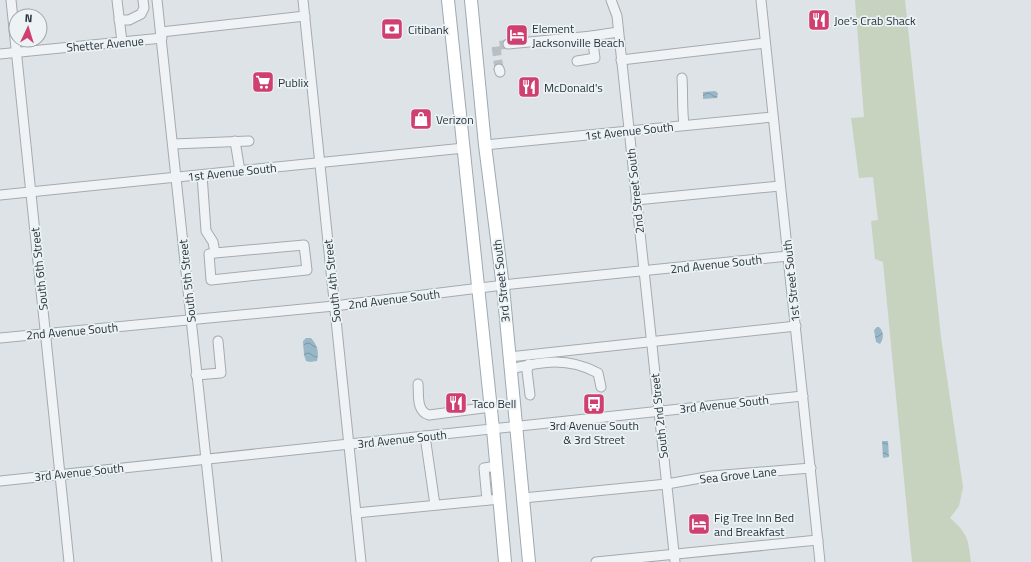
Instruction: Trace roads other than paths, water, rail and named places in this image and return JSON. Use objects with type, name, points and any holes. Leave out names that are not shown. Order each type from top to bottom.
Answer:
[{"type":"main road","name":"3rd Street South","points":[[448,0],[477,289],[497,466],[505,562]]},
{"type":"main road","name":"3rd Street South","points":[[471,0],[485,145],[503,287],[529,562]]},
{"type":"street","name":"South 6th Street","points":[[11,0],[69,562]]},
{"type":"street","points":[[117,0],[122,42]]},
{"type":"street","points":[[119,20],[129,20],[142,14],[144,8],[143,0]]},
{"type":"street","name":"South 5th Street","points":[[157,0],[177,178],[204,459],[217,562]]},
{"type":"street","name":"South 4th Street","points":[[303,0],[361,562]]},
{"type":"street","points":[[611,0],[617,16]]},
{"type":"street","points":[[617,16],[619,0]]},
{"type":"street","name":"1st Street South","points":[[761,0],[820,562]]},
{"type":"street","name":"Shetter Avenue","points":[[0,54],[122,42],[161,35],[305,16]]},
{"type":"street","name":"2nd Street South","points":[[617,16],[644,271]]},
{"type":"street","points":[[508,44],[618,32]]},
{"type":"street","points":[[577,61],[595,58],[592,36]]},
{"type":"street","points":[[621,60],[765,43]]},
{"type":"street","points":[[682,78],[682,109],[684,125]]},
{"type":"street","name":"1st Avenue South","points":[[485,145],[773,117]]},
{"type":"street","points":[[235,141],[240,171]]},
{"type":"street","points":[[173,144],[249,141]]},
{"type":"street","name":"1st Avenue South","points":[[0,195],[464,148]]},
{"type":"street","points":[[202,175],[206,232],[213,242],[215,253]]},
{"type":"street","points":[[636,200],[780,186]]},
{"type":"street","points":[[304,244],[307,270],[211,280],[209,254],[215,253],[304,244]]},
{"type":"street","name":"2nd Avenue South","points":[[0,338],[334,306],[477,289],[788,256]]},
{"type":"street","name":"South 2nd Street","points":[[644,271],[674,558]]},
{"type":"street","points":[[510,363],[651,342],[796,326]]},
{"type":"street","points":[[196,376],[221,373],[218,340]]},
{"type":"street","points":[[510,363],[530,364],[565,361],[592,369],[598,373],[601,387]]},
{"type":"street","points":[[530,364],[527,371],[530,395]]},
{"type":"street","points":[[418,384],[420,408],[424,413],[429,415],[491,407]]},
{"type":"street","name":"3rd Avenue South","points":[[0,481],[803,396]]},
{"type":"street","points":[[425,436],[435,506]]},
{"type":"street","points":[[487,500],[484,468],[497,466]]},
{"type":"street","name":"Sea Grove Lane","points":[[523,498],[667,484],[712,476],[811,468]]},
{"type":"street","points":[[356,514],[500,499]]},
{"type":"street","points":[[596,562],[674,558],[818,540]]},
{"type":"water","points":[[715,91],[718,93],[717,98],[703,99],[703,92]]},
{"type":"water","points":[[877,327],[881,329],[883,333],[880,344],[876,342],[874,330]]},
{"type":"water","points":[[306,338],[311,338],[317,346],[317,361],[306,361],[303,341]]},
{"type":"water","points":[[882,441],[888,441],[889,457],[883,458]]},
{"type":"tunnel","points":[[499,69],[496,46],[508,44]]},
{"type":"place","name":"Joe's Crab Shack","points":[[819,20]]},
{"type":"place","name":"Citibank","points":[[392,29]]},
{"type":"place","name":"Element Jacksonville Beach","points":[[517,35]]},
{"type":"place","name":"Publix","points":[[263,82]]},
{"type":"place","name":"McDonald's","points":[[529,87]]},
{"type":"place","name":"Verizon","points":[[421,119]]},
{"type":"place","name":"Taco Bell","points":[[456,403]]},
{"type":"place","name":"3rd Avenue South & 3rd Street","points":[[594,404]]},
{"type":"place","name":"Fig Tree Inn Bed and Breakfast","points":[[699,524]]}]
